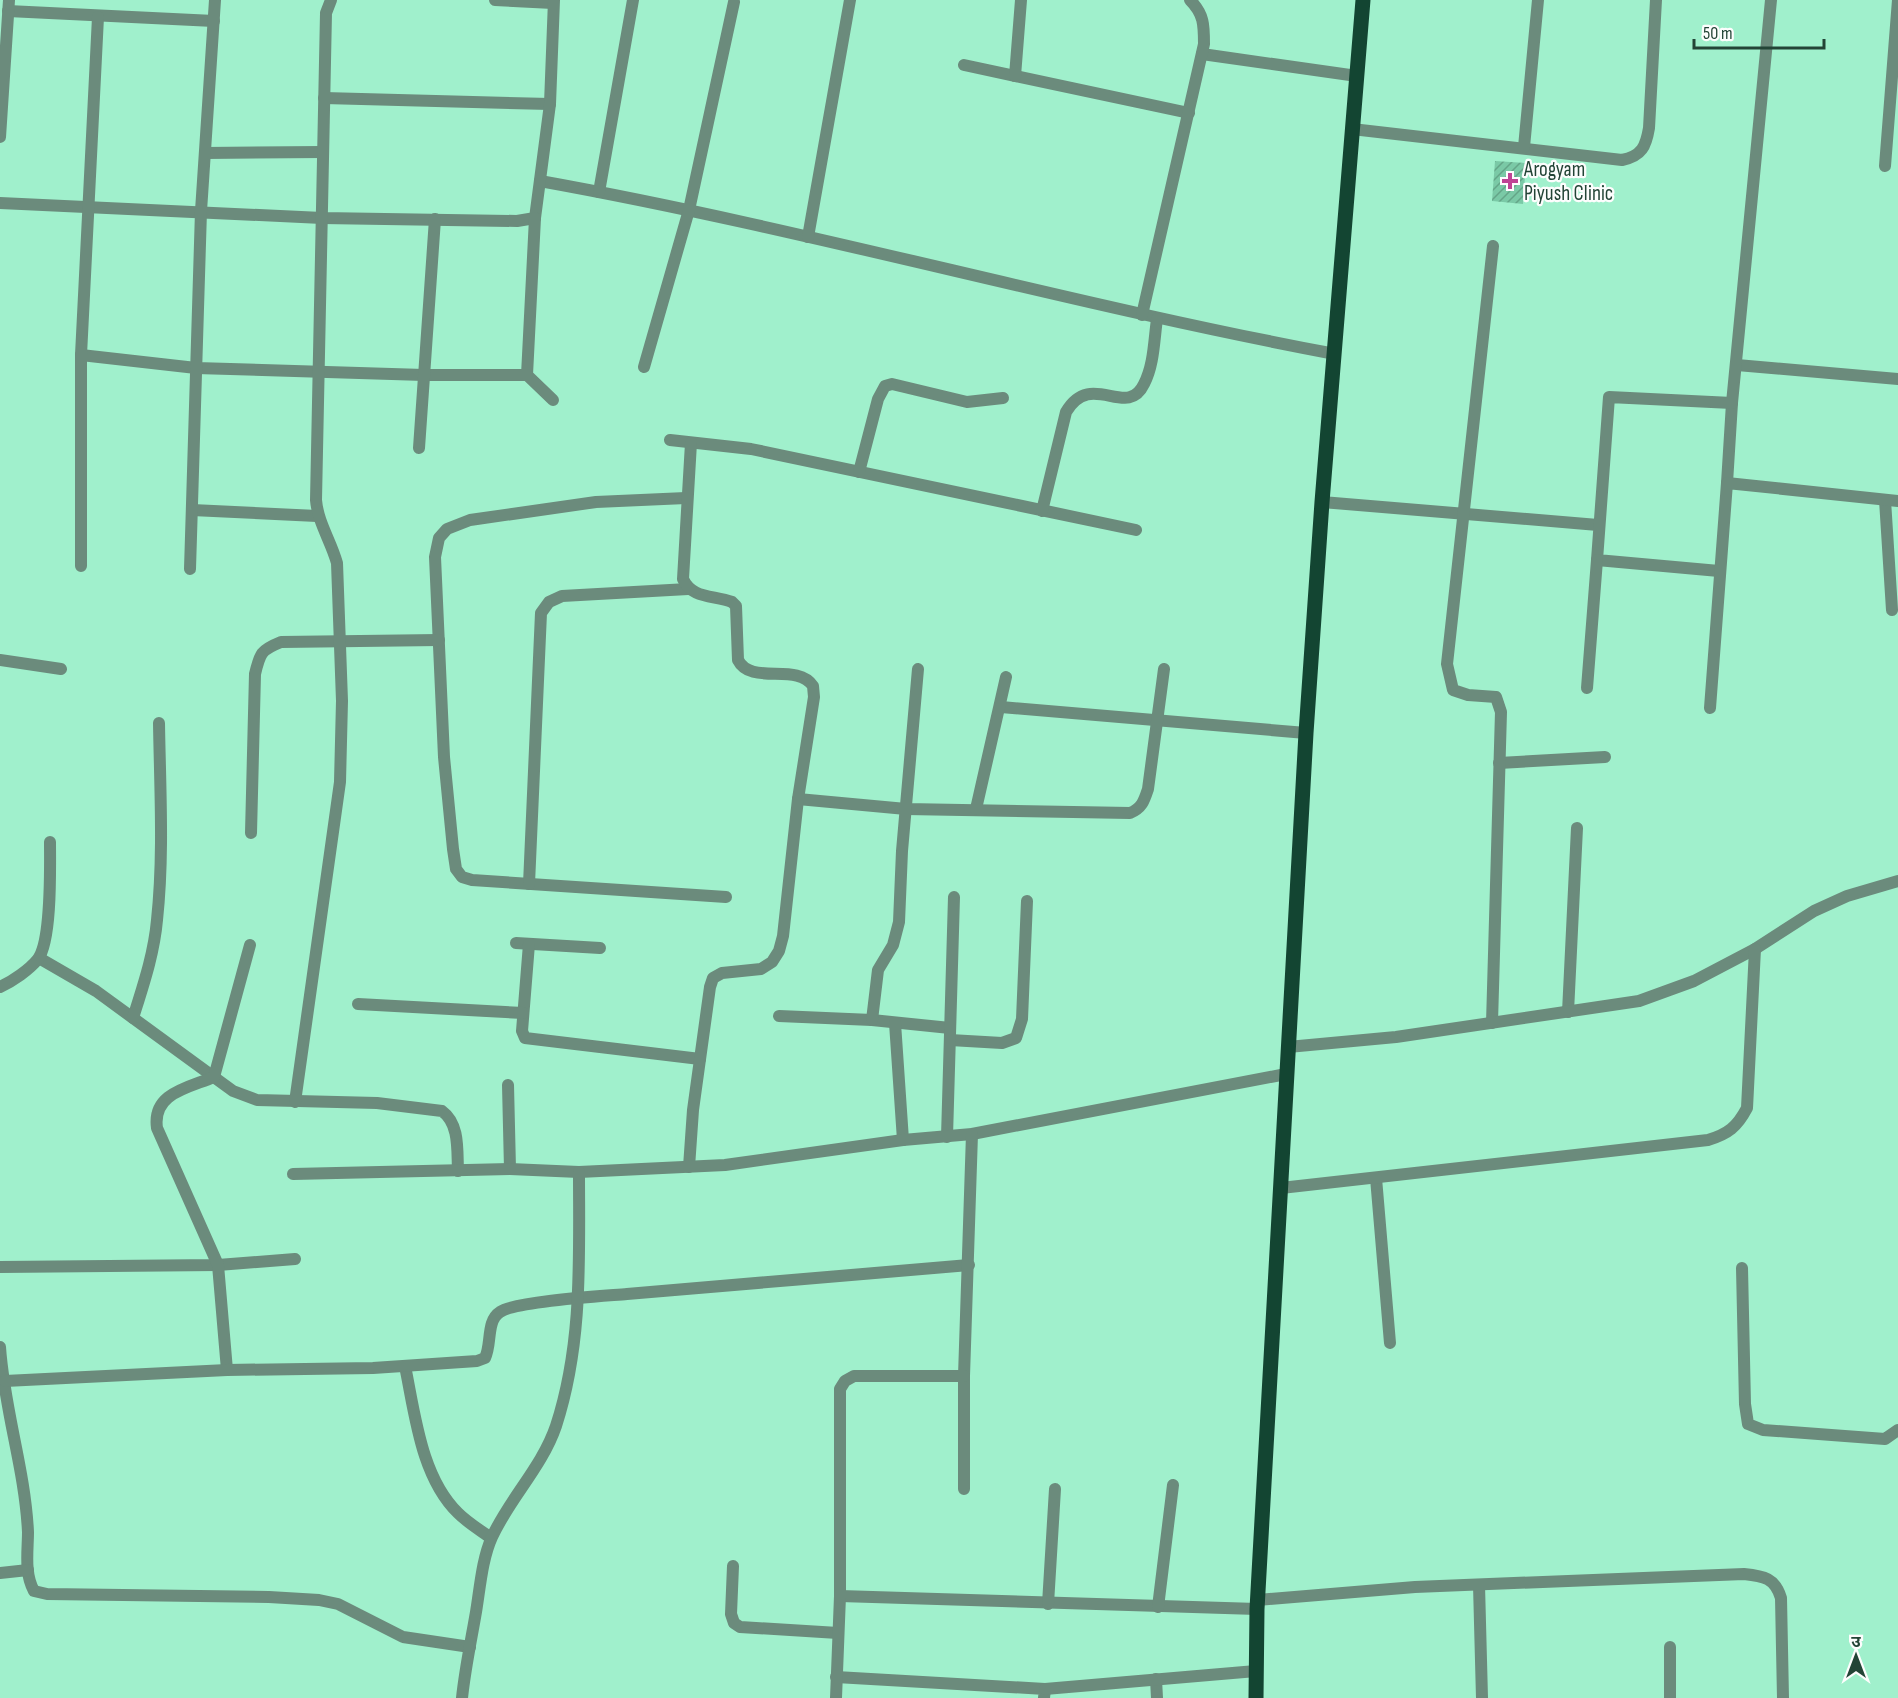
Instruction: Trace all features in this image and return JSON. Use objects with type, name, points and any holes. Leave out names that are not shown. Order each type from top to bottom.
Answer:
[{"type":"main road","points":[[1257,1698],[1257,1604],[1306,733],[1322,502],[1363,0]]},
{"type":"street","points":[[190,569],[201,211],[215,0]]},
{"type":"street","points":[[295,1102],[340,782],[342,701],[337,563],[333,546],[317,516],[326,13],[331,0]]},
{"type":"street","points":[[495,0],[554,2],[550,104],[536,218],[526,375]]},
{"type":"street","points":[[599,192],[633,0]]},
{"type":"street","points":[[808,237],[850,0]]},
{"type":"street","points":[[1015,76],[1021,0]]},
{"type":"street","points":[[1142,315],[1202,54],[1204,24],[1200,10],[1190,0]]},
{"type":"street","points":[[1524,147],[1538,0]]},
{"type":"street","points":[[1352,129],[1622,160],[1640,153],[1647,144],[1650,128],[1656,0]]},
{"type":"street","points":[[1710,708],[1732,403],[1771,0]]},
{"type":"street","points":[[1885,166],[1898,0]]},
{"type":"street","points":[[644,367],[689,210],[734,2]]},
{"type":"street","points":[[0,137],[8,6],[98,17],[214,21]]},
{"type":"street","points":[[81,566],[81,355],[98,17]]},
{"type":"street","points":[[1202,54],[1357,76]]},
{"type":"street","points":[[964,65],[1189,113]]},
{"type":"street","points":[[324,98],[550,104]]},
{"type":"street","points":[[205,153],[323,152]]},
{"type":"street","points":[[540,181],[689,210],[1157,319],[1335,354]]},
{"type":"street","points":[[0,203],[322,218],[517,222],[536,218]]},
{"type":"street","points":[[419,448],[435,219]]},
{"type":"street","points":[[1492,1023],[1501,712],[1496,697],[1458,693],[1453,690],[1448,676],[1448,652],[1493,246]]},
{"type":"street","points":[[1042,511],[1070,405],[1074,399],[1086,393],[1127,398],[1137,394],[1144,385],[1149,372],[1157,319]]},
{"type":"street","points":[[81,355],[196,368],[424,375],[526,375],[554,400]]},
{"type":"street","points":[[1737,365],[1898,379]]},
{"type":"street","points":[[858,472],[878,399],[885,386],[892,384],[967,402],[1003,398]]},
{"type":"street","points":[[1587,688],[1609,397],[1732,403]]},
{"type":"street","points":[[670,440],[751,449],[1136,530]]},
{"type":"street","points":[[689,1167],[693,1110],[713,978],[722,973],[761,969],[772,962],[779,951],[787,905],[813,686],[802,676],[750,671],[742,667],[738,660],[736,606],[732,602],[694,594],[688,590],[683,579],[691,443]]},
{"type":"street","points":[[1727,483],[1898,501]]},
{"type":"street","points":[[686,498],[596,502],[471,520],[447,529],[439,538],[435,557],[444,757],[456,869],[462,877],[472,880],[726,897]]},
{"type":"street","points":[[1885,500],[1892,610]]},
{"type":"street","points":[[1322,502],[1598,525]]},
{"type":"street","points":[[192,510],[317,516]]},
{"type":"street","points":[[1597,560],[1719,571]]},
{"type":"street","points":[[529,884],[541,613],[549,602],[562,596],[688,590]]},
{"type":"street","points":[[251,833],[255,674],[260,655],[268,647],[281,642],[439,640]]},
{"type":"street","points":[[0,660],[61,669]]},
{"type":"street","points":[[872,1020],[878,970],[893,945],[899,922],[918,669]]},
{"type":"street","points":[[798,799],[906,809],[1130,813],[1138,810],[1148,789],[1164,669]]},
{"type":"street","points":[[976,809],[1006,677]]},
{"type":"street","points":[[1001,707],[1306,733]]},
{"type":"street","points":[[133,1018],[148,972],[157,922],[161,862],[159,723]]},
{"type":"street","points":[[1499,763],[1605,757]]},
{"type":"street","points":[[1568,1012],[1578,828]]},
{"type":"street","points":[[0,987],[10,982],[39,958],[45,937],[50,891],[50,842]]},
{"type":"street","points":[[1288,1047],[1492,1023],[1639,1001],[1694,981],[1755,949],[1814,911],[1847,896],[1898,881]]},
{"type":"street","points":[[947,1137],[954,897]]},
{"type":"street","points":[[779,1016],[872,1020],[1002,1043],[1016,1038],[1020,1031],[1027,901]]},
{"type":"street","points":[[600,948],[522,943],[522,1036],[700,1059]]},
{"type":"street","points":[[214,1077],[250,945]]},
{"type":"street","points":[[1281,1188],[1697,1142],[1725,1135],[1738,1125],[1747,1108],[1755,949]]},
{"type":"street","points":[[39,958],[96,991],[233,1091],[257,1100],[377,1103],[442,1111],[450,1117],[455,1130],[458,1171]]},
{"type":"street","points":[[358,1004],[523,1013]]},
{"type":"street","points":[[895,1023],[903,1140]]},
{"type":"street","points":[[293,1174],[510,1169],[579,1172],[725,1165],[903,1140],[972,1134],[1286,1074]]},
{"type":"street","points":[[214,1077],[177,1092],[160,1103],[155,1114],[157,1128],[218,1265],[227,1370]]},
{"type":"street","points":[[508,1085],[510,1169]]},
{"type":"street","points":[[963,1489],[964,1376],[972,1134]]},
{"type":"street","points":[[462,1698],[491,1538],[539,1461],[555,1428],[576,1337],[579,1298],[579,1172]]},
{"type":"street","points":[[1376,1178],[1390,1343]]},
{"type":"street","points":[[0,1268],[218,1265],[295,1259]]},
{"type":"street","points":[[5,1381],[227,1370],[405,1366],[485,1358],[489,1350],[494,1319],[501,1311],[579,1298],[969,1265]]},
{"type":"street","points":[[1742,1268],[1744,1404],[1748,1424],[1763,1430],[1879,1438],[1890,1437],[1898,1430]]},
{"type":"street","points":[[0,1347],[1,1367],[21,1472],[29,1582],[34,1591],[47,1594],[269,1597],[319,1600],[338,1604],[403,1637],[470,1647]]},
{"type":"street","points":[[405,1366],[422,1446],[438,1483],[456,1512],[491,1538]]},
{"type":"street","points":[[836,1698],[840,1596],[840,1389],[845,1381],[854,1376],[964,1376]]},
{"type":"street","points":[[1158,1607],[1173,1485]]},
{"type":"street","points":[[1048,1604],[1055,1489]]},
{"type":"street","points":[[733,1566],[731,1614],[734,1623],[740,1628],[838,1633]]},
{"type":"street","points":[[0,1573],[28,1570]]},
{"type":"street","points":[[840,1596],[1158,1607],[1257,1604],[1340,1591],[1744,1574],[1771,1579],[1778,1586],[1783,1613],[1783,1698]]},
{"type":"street","points":[[1479,1585],[1482,1698]]},
{"type":"street","points":[[1670,1647],[1670,1698]]},
{"type":"street","points":[[836,1677],[1045,1693],[1156,1679],[1257,1671]]},
{"type":"street","points":[[1156,1679],[1156,1698]]},
{"type":"building","points":[[1495,161],[1526,163],[1523,204],[1492,201]]},
{"type":"place","name":"Arogyam Piyush Clinic","points":[[1510,181]]}]
